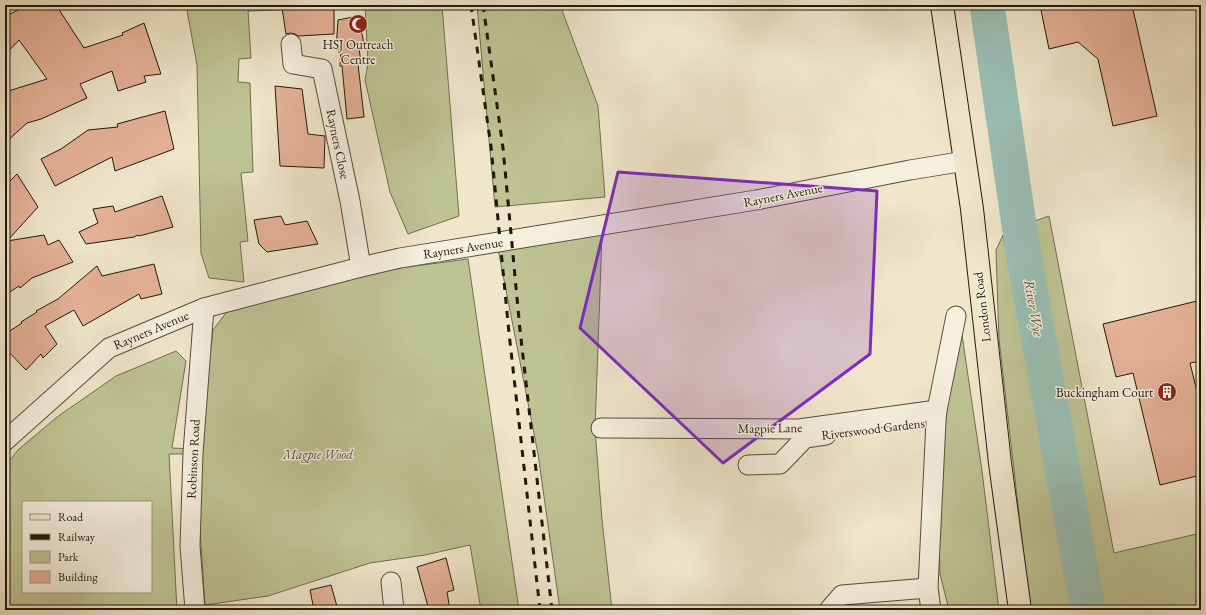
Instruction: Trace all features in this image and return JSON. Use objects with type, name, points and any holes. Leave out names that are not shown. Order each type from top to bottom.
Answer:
[{"type":"main road","name":"London Road","points":[[942,5],[965,161],[1000,463],[1020,610]]},
{"type":"street","name":"Rayners Close","points":[[291,44],[293,64],[322,70],[350,201],[361,267]]},
{"type":"street","name":"Rayners Avenue","points":[[5,441],[109,348],[204,308],[361,267],[408,257],[756,200],[910,170],[965,161]]},
{"type":"street","name":"Robinson Road","points":[[196,610],[190,546],[193,453],[204,308]]},
{"type":"street","name":"London Road","points":[[932,610],[928,588],[937,416],[956,316]]},
{"type":"street","name":"Magpie Lane","points":[[601,428],[799,429],[937,416]]},
{"type":"street","name":"Riverswood Gardens","points":[[748,465],[780,464],[805,438],[937,416]]},
{"type":"street","points":[[390,582],[394,610]]},
{"type":"street","points":[[829,610],[842,595],[928,588]]},
{"type":"highlighted area","points":[[618,172],[877,191],[870,354],[723,463],[580,328]]},
{"type":"green space","points":[[186,5],[280,5],[280,10],[248,11],[251,58],[239,59],[238,82],[250,83],[253,172],[241,173],[248,241],[240,242],[244,282],[209,278],[201,253],[197,65]]},
{"type":"green space","points":[[365,5],[442,5],[459,216],[408,234],[390,192],[365,80],[368,63]]},
{"type":"green space","points":[[477,5],[560,5],[598,106],[605,197],[495,207]]},
{"type":"green space","points":[[1049,216],[1114,553],[1201,533],[1201,610],[1095,610],[1023,225]]},
{"type":"green space","points":[[602,235],[595,429],[602,520],[612,610],[560,610],[538,454],[497,244]]},
{"type":"green space","points":[[1003,235],[1074,610],[1030,610],[999,339],[996,250]]},
{"type":"green space","name":"Magpie Wood","points":[[468,259],[519,610],[481,610],[470,545],[425,555],[370,563],[268,596],[205,605],[195,454],[169,454],[177,610],[5,610],[5,466],[19,449],[57,417],[116,376],[176,351],[186,361],[172,448],[198,449],[213,330],[229,309],[385,270]]},
{"type":"green space","points":[[961,328],[982,471],[999,610],[949,610],[940,574],[937,462]]},
{"type":"building","points":[[27,5],[56,5],[84,48],[123,35],[122,33],[144,23],[161,74],[144,76],[146,82],[118,91],[112,71],[80,84],[87,98],[41,119],[27,123],[5,143],[5,92],[47,79],[19,40],[5,55],[5,17]]},
{"type":"building","points":[[299,5],[334,5],[334,34],[298,36],[290,33],[286,34],[282,8],[300,8]]},
{"type":"building","points":[[1062,5],[1132,5],[1157,116],[1113,126],[1098,59],[1078,42],[1049,49],[1041,10]]},
{"type":"building","points":[[358,16],[365,48],[359,48],[361,63],[358,64],[364,117],[347,119],[342,66],[340,66],[341,49],[336,50],[338,20]]},
{"type":"building","points":[[275,86],[302,89],[308,134],[325,136],[324,168],[280,166]]},
{"type":"building","points":[[165,111],[174,149],[115,171],[112,157],[55,186],[41,159],[61,149],[88,130],[118,127],[117,124]]},
{"type":"building","points":[[17,174],[38,207],[7,241],[44,235],[48,245],[59,240],[73,262],[32,278],[20,288],[19,286],[5,295],[5,186]]},
{"type":"building","points":[[162,196],[173,227],[134,237],[86,244],[79,232],[98,223],[93,209],[113,206],[115,212]]},
{"type":"building","points":[[281,216],[285,225],[307,221],[318,244],[267,252],[259,244],[254,220]]},
{"type":"building","points":[[154,264],[162,294],[141,299],[139,294],[83,326],[74,310],[45,326],[57,344],[43,358],[41,354],[26,370],[5,348],[5,334],[37,312],[36,311],[58,299],[97,266],[102,276]]},
{"type":"building","name":"Buckingham Court","points":[[1201,300],[1201,361],[1190,363],[1201,408],[1201,475],[1160,485],[1133,373],[1116,377],[1103,324]]},
{"type":"building","points":[[446,558],[454,590],[447,592],[450,610],[429,610],[417,567]]},
{"type":"building","points":[[331,585],[338,610],[314,610],[310,590]]},
{"type":"waterway","name":"River Wye","points":[[987,5],[1023,252],[1088,610]]},
{"type":"railway","points":[[471,5],[491,147],[509,333],[540,610]]},
{"type":"railway","points":[[483,5],[503,148],[520,330],[552,610]]},
{"type":"place","name":"HSJ Outreach Centre","points":[[358,24]]},
{"type":"place","name":"Buckingham Court","points":[[1167,392]]}]
